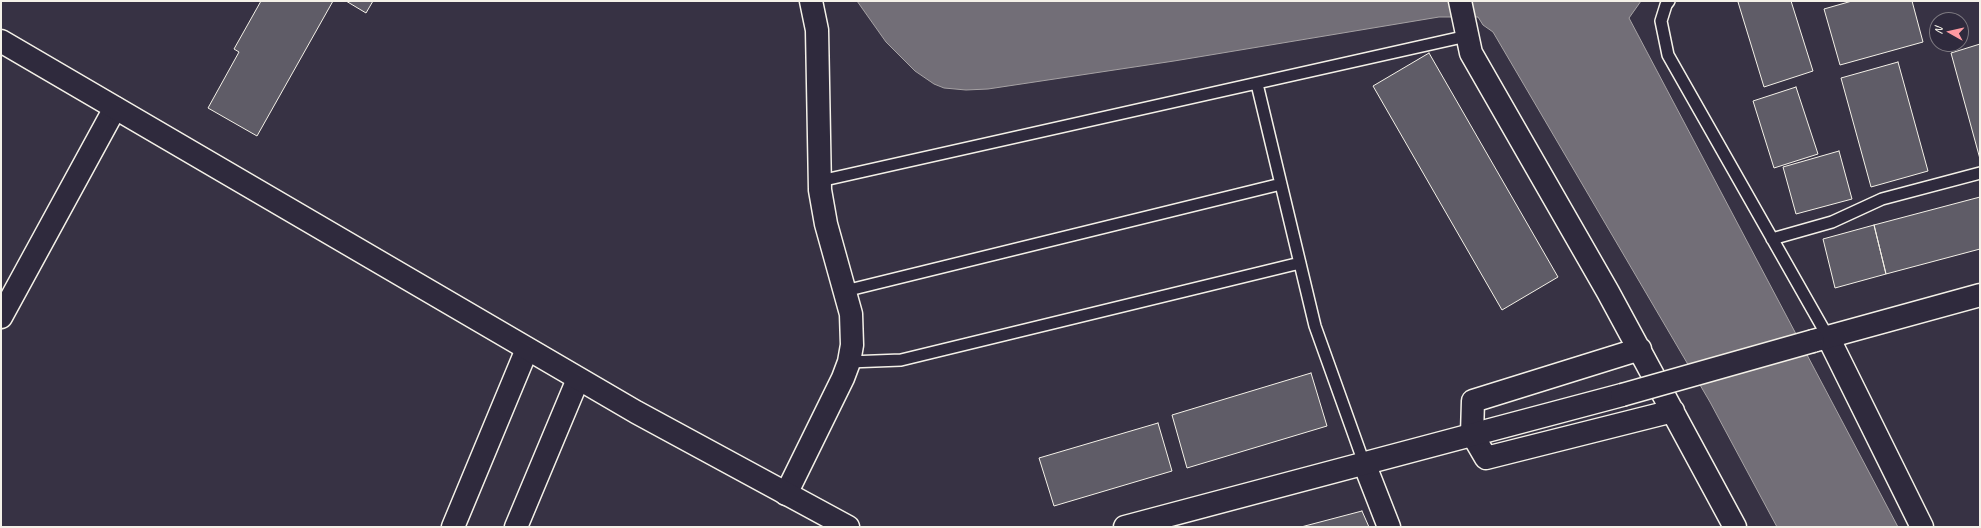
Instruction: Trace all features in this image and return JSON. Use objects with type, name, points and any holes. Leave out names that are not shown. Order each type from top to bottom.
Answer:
[{"type":"street","points":[[786,494],[843,378],[849,362],[853,329],[851,314],[826,224],[820,181],[817,30],[812,1]]},
{"type":"street","points":[[1461,8],[1471,53],[1640,348],[1736,527]]},
{"type":"street","points":[[1,41],[578,379],[848,527]]},
{"type":"street","points":[[1,317],[115,108]]},
{"type":"street","points":[[1125,527],[1622,395],[1980,295]]},
{"type":"street","points":[[1820,339],[1922,527]]},
{"type":"street","points":[[1640,348],[1474,401],[1472,434],[1486,458],[1673,411]]},
{"type":"street","points":[[453,527],[527,349]]},
{"type":"street","points":[[516,527],[578,379]]},
{"type":"street","points":[[1364,463],[1389,527]]},
{"type":"lane","points":[[1669,1],[1666,5],[1661,21],[1668,55],[1772,239],[1820,339]]},
{"type":"lane","points":[[820,181],[1467,36]]},
{"type":"lane","points":[[1257,84],[1315,326],[1364,463]]},
{"type":"lane","points":[[1772,239],[1832,222],[1882,199],[1980,173]]},
{"type":"lane","points":[[845,291],[1281,184]]},
{"type":"lane","points":[[849,362],[901,360],[1300,263]]},
{"type":"shaded area","points":[[857,1],[1641,1],[1629,18],[1898,527],[1777,527],[1710,402],[1493,32],[1483,25],[1478,17],[1439,17],[1174,61],[988,89],[966,90],[944,88],[934,84],[915,71],[886,42]]},
{"type":"building","points":[[261,1],[333,1],[257,136],[208,108],[239,52],[234,49]]},
{"type":"building","points":[[346,1],[373,1],[366,13]]},
{"type":"building","points":[[1791,1],[1813,71],[1764,87],[1738,2]]},
{"type":"building","points":[[1852,1],[1912,1],[1923,42],[1840,65],[1824,9]]},
{"type":"building","points":[[1980,44],[1980,159],[1951,53],[1969,52],[1969,47]]},
{"type":"building","points":[[1429,53],[1558,277],[1502,310],[1373,86]]},
{"type":"building","points":[[1898,62],[1928,171],[1871,187],[1841,78]]},
{"type":"building","points":[[1796,87],[1818,154],[1774,168],[1753,101]]},
{"type":"building","points":[[1839,151],[1852,199],[1796,214],[1783,167]]},
{"type":"building","points":[[1980,197],[1980,249],[1886,274],[1874,225]]},
{"type":"building","points":[[1874,225],[1886,274],[1835,288],[1823,239]]},
{"type":"building","points":[[1311,373],[1327,426],[1187,468],[1172,415]]},
{"type":"building","points":[[1158,423],[1172,471],[1054,506],[1039,458]]},
{"type":"building","points":[[1362,511],[1369,527],[1301,527]]}]
